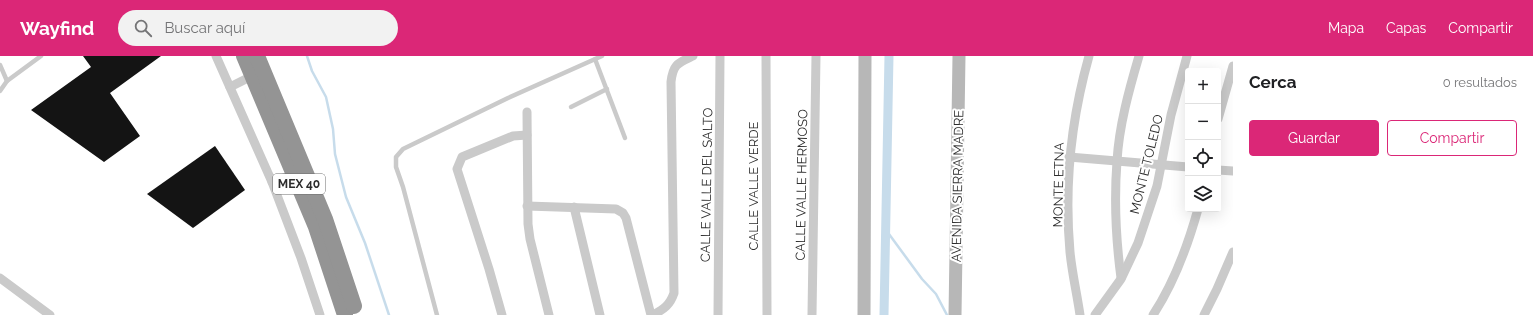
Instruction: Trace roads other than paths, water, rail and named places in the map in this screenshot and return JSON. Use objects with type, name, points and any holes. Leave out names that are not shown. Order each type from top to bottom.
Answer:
[{"type":"highway","name":"MEX 40","points":[[244,56],[295,174],[316,227],[346,315]]},
{"type":"highway","name":"MEX 40","points":[[257,56],[325,219],[357,315]]},
{"type":"street","points":[[216,56],[272,182],[301,258],[320,315]]},
{"type":"street","points":[[527,206],[619,210],[626,218],[652,315],[666,308],[671,302],[674,293],[671,82],[674,67],[681,61],[693,56]]},
{"type":"street","name":"CALLE VALLE DEL SALTO","points":[[718,315],[720,56]]},
{"type":"street","name":"CALLE VALLE VERDE","points":[[766,56],[767,315]]},
{"type":"street","name":"CALLE VALLE HERMOSO","points":[[812,315],[816,56]]},
{"type":"street","points":[[864,315],[865,56]]},
{"type":"street","name":"AVENIDA SIERRA MADRE","points":[[955,315],[959,56]]},
{"type":"street","name":"MONTE ETNA","points":[[1080,315],[1070,251],[1068,193],[1074,120],[1081,84],[1089,56]]},
{"type":"street","points":[[1121,279],[1116,237],[1117,161],[1128,95],[1139,56]]},
{"type":"street","name":"MONTE TOLEDO","points":[[1095,315],[1121,279],[1138,243],[1153,199],[1171,115],[1188,56]]},
{"type":"street","points":[[1221,108],[1233,66]]},
{"type":"street","points":[[230,87],[252,76]]},
{"type":"street","points":[[527,112],[527,206],[530,239],[549,315]]},
{"type":"street","points":[[502,315],[489,269],[458,174],[458,165],[462,158],[476,151],[513,136],[527,135]]},
{"type":"street","points":[[1070,157],[1185,167]]},
{"type":"street","points":[[1221,170],[1233,171]]},
{"type":"street","points":[[272,182],[295,174]]},
{"type":"street","points":[[574,208],[600,315]]},
{"type":"street","points":[[1153,315],[1165,295],[1185,248],[1197,212]]},
{"type":"street","points":[[1204,315],[1217,290],[1233,252]]},
{"type":"street","points":[[0,278],[50,315]]},
{"type":"lane","points":[[0,91],[7,81],[42,56]]},
{"type":"lane","points":[[437,315],[403,187],[396,167],[396,157],[403,149],[508,98],[602,56]]},
{"type":"lane","points":[[596,59],[625,138]]},
{"type":"lane","points":[[0,65],[7,81]]},
{"type":"lane","points":[[571,107],[607,89]]},
{"type":"waterway","points":[[307,56],[312,71],[326,97],[333,129],[335,154],[346,197],[365,243],[389,315]]},
{"type":"waterway","points":[[884,315],[889,56]]},
{"type":"waterway","points":[[886,230],[922,279],[936,294],[947,315]]}]
